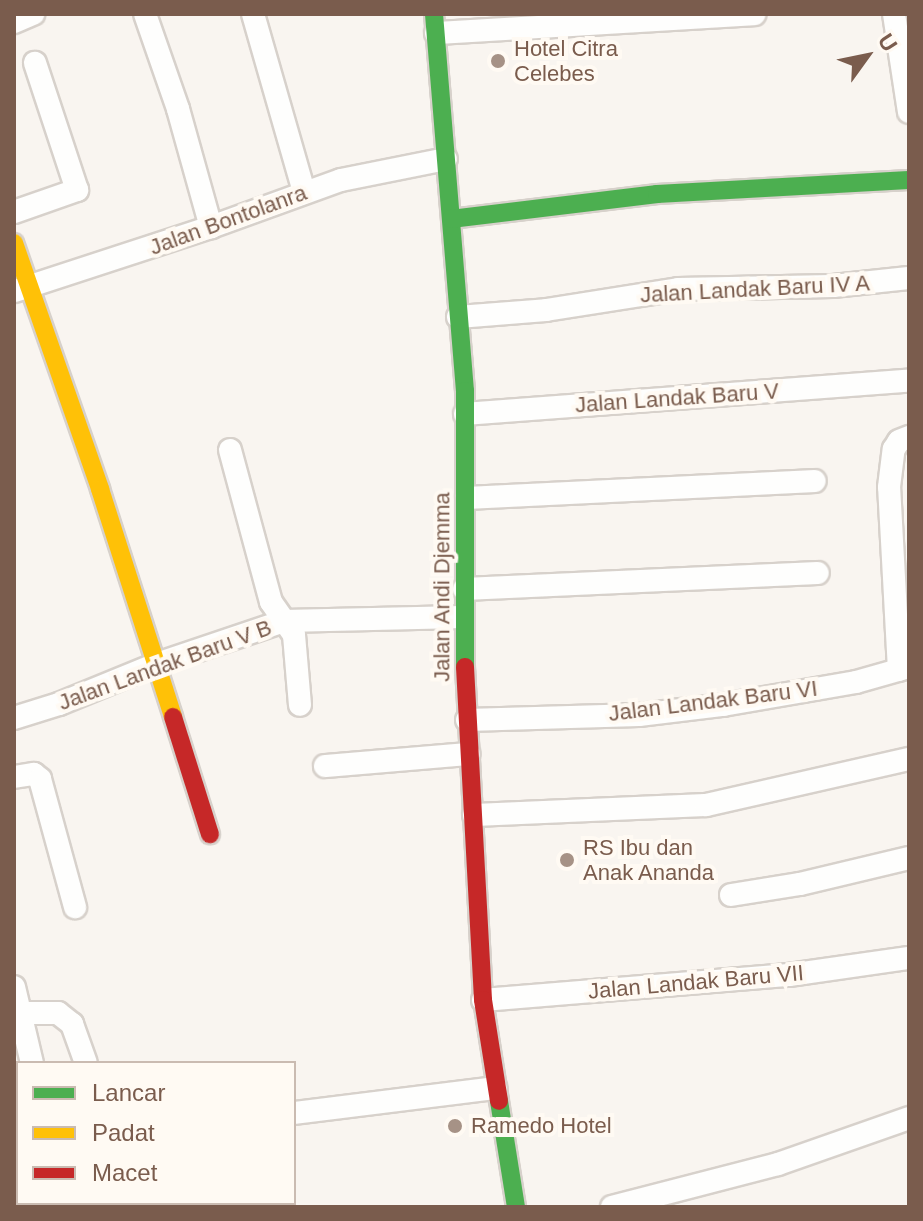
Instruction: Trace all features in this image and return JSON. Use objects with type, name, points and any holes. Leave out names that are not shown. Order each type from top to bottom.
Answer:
[{"type":"main road","name":"Jalan Andi Djemma","points":[[435,24],[465,414],[467,498],[462,617],[483,1000],[516,1207]]},
{"type":"main road","points":[[451,219],[657,194],[909,180]]},
{"type":"main road","points":[[14,243],[27,288],[100,489],[210,834]]},
{"type":"street","points":[[14,22],[33,14]]},
{"type":"street","points":[[145,14],[178,109],[211,227]]},
{"type":"street","points":[[253,14],[304,192]]},
{"type":"street","points":[[435,24],[754,14]]},
{"type":"street","points":[[894,14],[908,104]]},
{"type":"street","points":[[27,288],[14,212],[77,190],[35,63]]},
{"type":"street","name":"Jalan Bontolanra","points":[[27,288],[341,180],[446,159]]},
{"type":"street","name":"Jalan Landak Baru IV A","points":[[458,317],[546,310],[678,289],[833,286],[909,278]]},
{"type":"street","name":"Jalan Landak Baru V","points":[[465,414],[899,382]]},
{"type":"street","points":[[904,669],[889,487],[894,449],[899,441],[909,437]]},
{"type":"street","points":[[230,450],[271,602],[296,645],[300,705]]},
{"type":"street","points":[[467,498],[815,481]]},
{"type":"street","points":[[464,589],[818,573]]},
{"type":"street","name":"Jalan Landak Baru V B","points":[[14,718],[59,704],[154,665],[284,621],[462,617]]},
{"type":"street","name":"Jalan Landak Baru VI","points":[[467,720],[639,715],[829,687],[904,669]]},
{"type":"street","points":[[325,766],[469,754]]},
{"type":"street","points":[[474,815],[706,805],[909,759]]},
{"type":"street","points":[[17,769],[40,779],[75,907]]},
{"type":"street","points":[[731,895],[800,884],[909,858]]},
{"type":"street","name":"Jalan Landak Baru VII","points":[[483,1000],[789,975],[909,958]]},
{"type":"street","points":[[14,987],[32,1061]]},
{"type":"street","points":[[22,1013],[58,1013],[72,1024],[85,1061]]},
{"type":"street","points":[[296,1113],[495,1088]]},
{"type":"street","points":[[612,1207],[778,1164],[909,1118]]},
{"type":"traffic: fast","points":[[434,14],[465,391],[465,667]]},
{"type":"traffic: fast","points":[[451,219],[657,194],[909,180]]},
{"type":"traffic: fast","points":[[499,1101],[516,1207]]},
{"type":"traffic: slow","points":[[14,243],[100,489],[173,717]]},
{"type":"traffic: jam","points":[[465,667],[483,1000],[499,1101]]},
{"type":"traffic: jam","points":[[173,717],[210,834]]},
{"type":"place","name":"Hotel Citra Celebes","points":[[498,61]]},
{"type":"place","name":"RS Ibu dan Anak Ananda","points":[[567,860]]},
{"type":"place","name":"Ramedo Hotel","points":[[455,1126]]}]
